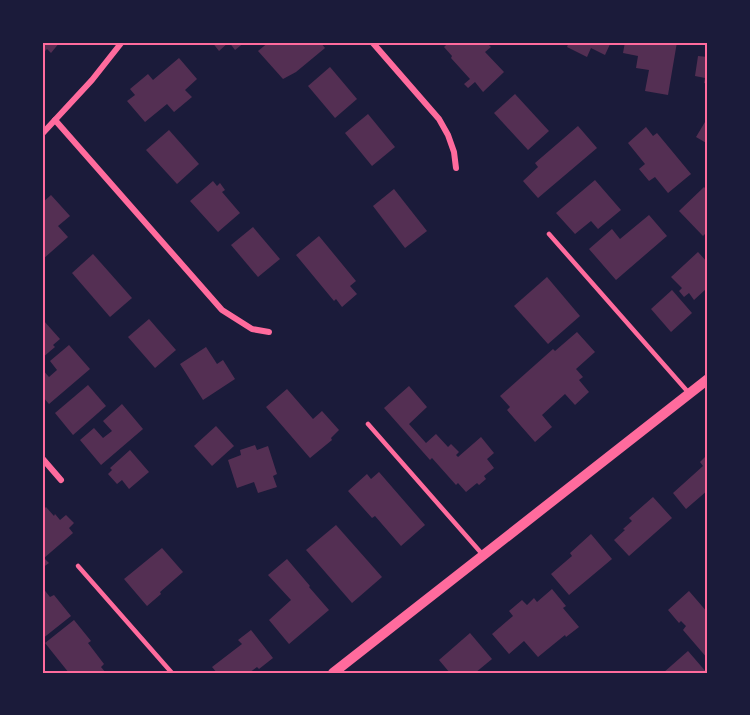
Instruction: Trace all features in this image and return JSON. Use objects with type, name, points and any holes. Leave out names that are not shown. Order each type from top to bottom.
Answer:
[{"type":"street","points":[[42,134],[92,80],[122,42]]},
{"type":"street","points":[[372,42],[439,119],[454,152],[456,168]]},
{"type":"street","points":[[55,120],[222,310],[252,329],[268,332]]},
{"type":"street","points":[[333,673],[708,379]]},
{"type":"street","points":[[42,458],[61,480]]},
{"type":"lane","points":[[549,234],[690,393]]},
{"type":"lane","points":[[368,424],[484,555]]},
{"type":"lane","points":[[78,566],[172,673]]},
{"type":"building","points":[[42,42],[60,42],[51,53],[47,49],[42,54]]},
{"type":"building","points":[[212,42],[229,42],[219,51]]},
{"type":"building","points":[[229,42],[245,42],[235,50]]},
{"type":"building","points":[[269,42],[320,42],[325,48],[296,72],[283,79],[258,51]]},
{"type":"building","points":[[449,42],[474,42],[476,44],[486,42],[491,47],[485,52],[504,72],[483,92],[475,82],[468,88],[464,84],[470,79],[444,47]]},
{"type":"building","points":[[569,42],[611,42],[605,55],[591,48],[587,57],[567,47]]},
{"type":"building","points":[[625,42],[677,42],[668,95],[645,91],[649,70],[636,68],[638,56],[623,53]]},
{"type":"building","points":[[698,56],[708,57],[708,84],[704,83],[705,78],[695,76]]},
{"type":"building","points":[[179,58],[197,79],[185,90],[192,97],[174,112],[167,104],[145,122],[127,101],[135,95],[130,89],[148,74],[153,80]]},
{"type":"building","points":[[330,67],[357,99],[335,118],[308,86]]},
{"type":"building","points":[[515,94],[549,131],[528,150],[494,113]]},
{"type":"building","points":[[368,114],[395,147],[372,166],[345,133]]},
{"type":"building","points":[[708,117],[708,144],[696,137]]},
{"type":"building","points":[[578,126],[597,148],[538,198],[523,181],[538,167],[535,163]]},
{"type":"building","points":[[646,127],[653,136],[657,133],[691,174],[668,193],[655,177],[649,181],[639,169],[645,164],[628,143]]},
{"type":"building","points":[[169,130],[199,164],[177,184],[146,150]]},
{"type":"building","points":[[595,180],[621,210],[598,229],[591,221],[575,234],[556,213]]},
{"type":"building","points":[[213,181],[217,186],[220,183],[225,190],[222,192],[240,213],[218,232],[190,201]]},
{"type":"building","points":[[704,187],[708,191],[708,231],[703,236],[679,211]]},
{"type":"building","points":[[394,189],[427,231],[405,248],[373,206]]},
{"type":"building","points":[[51,195],[70,216],[58,226],[68,237],[43,259],[42,203]]},
{"type":"building","points":[[649,215],[667,236],[616,280],[589,249],[612,229],[620,239]]},
{"type":"building","points":[[253,227],[280,259],[258,277],[231,245]]},
{"type":"building","points":[[319,236],[356,281],[350,286],[357,294],[342,307],[336,299],[334,301],[296,255]]},
{"type":"building","points":[[698,252],[708,263],[708,292],[706,289],[694,300],[689,293],[684,297],[679,291],[682,288],[671,277]]},
{"type":"building","points":[[93,254],[132,298],[110,317],[72,273]]},
{"type":"building","points":[[547,277],[580,316],[548,344],[514,306]]},
{"type":"building","points":[[672,290],[692,313],[671,332],[651,309]]},
{"type":"building","points":[[149,319],[176,350],[155,368],[128,337]]},
{"type":"building","points":[[44,321],[60,339],[53,345],[55,347],[42,358],[42,323]]},
{"type":"building","points":[[577,332],[595,352],[576,369],[583,377],[579,380],[589,392],[575,405],[565,394],[542,415],[552,427],[535,442],[507,410],[510,407],[500,396],[553,349],[555,351]]},
{"type":"building","points":[[69,345],[90,369],[49,404],[42,396],[42,369],[49,377],[57,370],[50,361]]},
{"type":"building","points":[[206,347],[217,364],[223,360],[235,379],[203,400],[180,364]]},
{"type":"building","points":[[88,385],[106,406],[73,435],[55,413]]},
{"type":"building","points":[[409,386],[427,407],[409,424],[426,443],[436,434],[448,447],[451,444],[459,452],[456,455],[458,457],[481,437],[494,453],[487,459],[494,468],[484,476],[486,479],[479,485],[477,483],[466,492],[458,483],[456,485],[432,458],[430,460],[384,408]]},
{"type":"building","points":[[287,389],[313,419],[322,411],[339,430],[331,438],[332,440],[310,458],[266,407]]},
{"type":"building","points":[[122,404],[143,429],[101,465],[80,440],[94,428],[103,438],[112,431],[103,421]]},
{"type":"building","points":[[216,426],[234,446],[212,466],[194,446]]},
{"type":"building","points":[[255,445],[257,450],[268,446],[277,474],[273,476],[277,487],[258,493],[254,482],[237,488],[228,460],[241,455],[240,450]]},
{"type":"building","points":[[130,450],[149,472],[129,489],[122,480],[117,484],[108,474],[112,470],[110,468]]},
{"type":"building","points":[[708,454],[708,490],[686,509],[673,493],[703,466],[700,462]]},
{"type":"building","points":[[379,472],[425,525],[401,546],[375,516],[372,518],[348,491],[367,474],[371,479]]},
{"type":"building","points":[[653,497],[672,518],[629,556],[614,540],[632,521],[629,518]]},
{"type":"building","points":[[46,507],[60,520],[66,515],[74,523],[69,528],[73,533],[44,558],[49,563],[42,568],[42,511]]},
{"type":"building","points":[[336,525],[382,577],[352,603],[306,550]]},
{"type":"building","points":[[591,534],[612,559],[569,595],[551,574],[572,556],[570,553]]},
{"type":"building","points":[[162,548],[183,572],[147,606],[124,579]]},
{"type":"building","points":[[287,559],[329,610],[289,644],[269,620],[291,600],[268,575]]},
{"type":"building","points":[[42,587],[50,597],[54,595],[71,616],[42,639]]},
{"type":"building","points":[[552,589],[566,606],[563,608],[579,627],[566,637],[565,635],[538,657],[524,641],[509,654],[492,634],[513,616],[509,611],[522,600],[527,605],[534,598],[537,602]]},
{"type":"building","points":[[689,591],[708,613],[708,659],[683,630],[686,626],[681,621],[679,623],[668,610]]},
{"type":"building","points":[[74,620],[91,641],[88,643],[104,664],[101,667],[106,673],[69,673],[45,643]]},
{"type":"building","points":[[251,630],[273,658],[259,669],[257,667],[249,673],[217,673],[212,667],[242,644],[238,640]]},
{"type":"building","points":[[470,633],[492,659],[475,673],[450,673],[439,660]]},
{"type":"building","points":[[688,651],[707,673],[663,673]]}]
